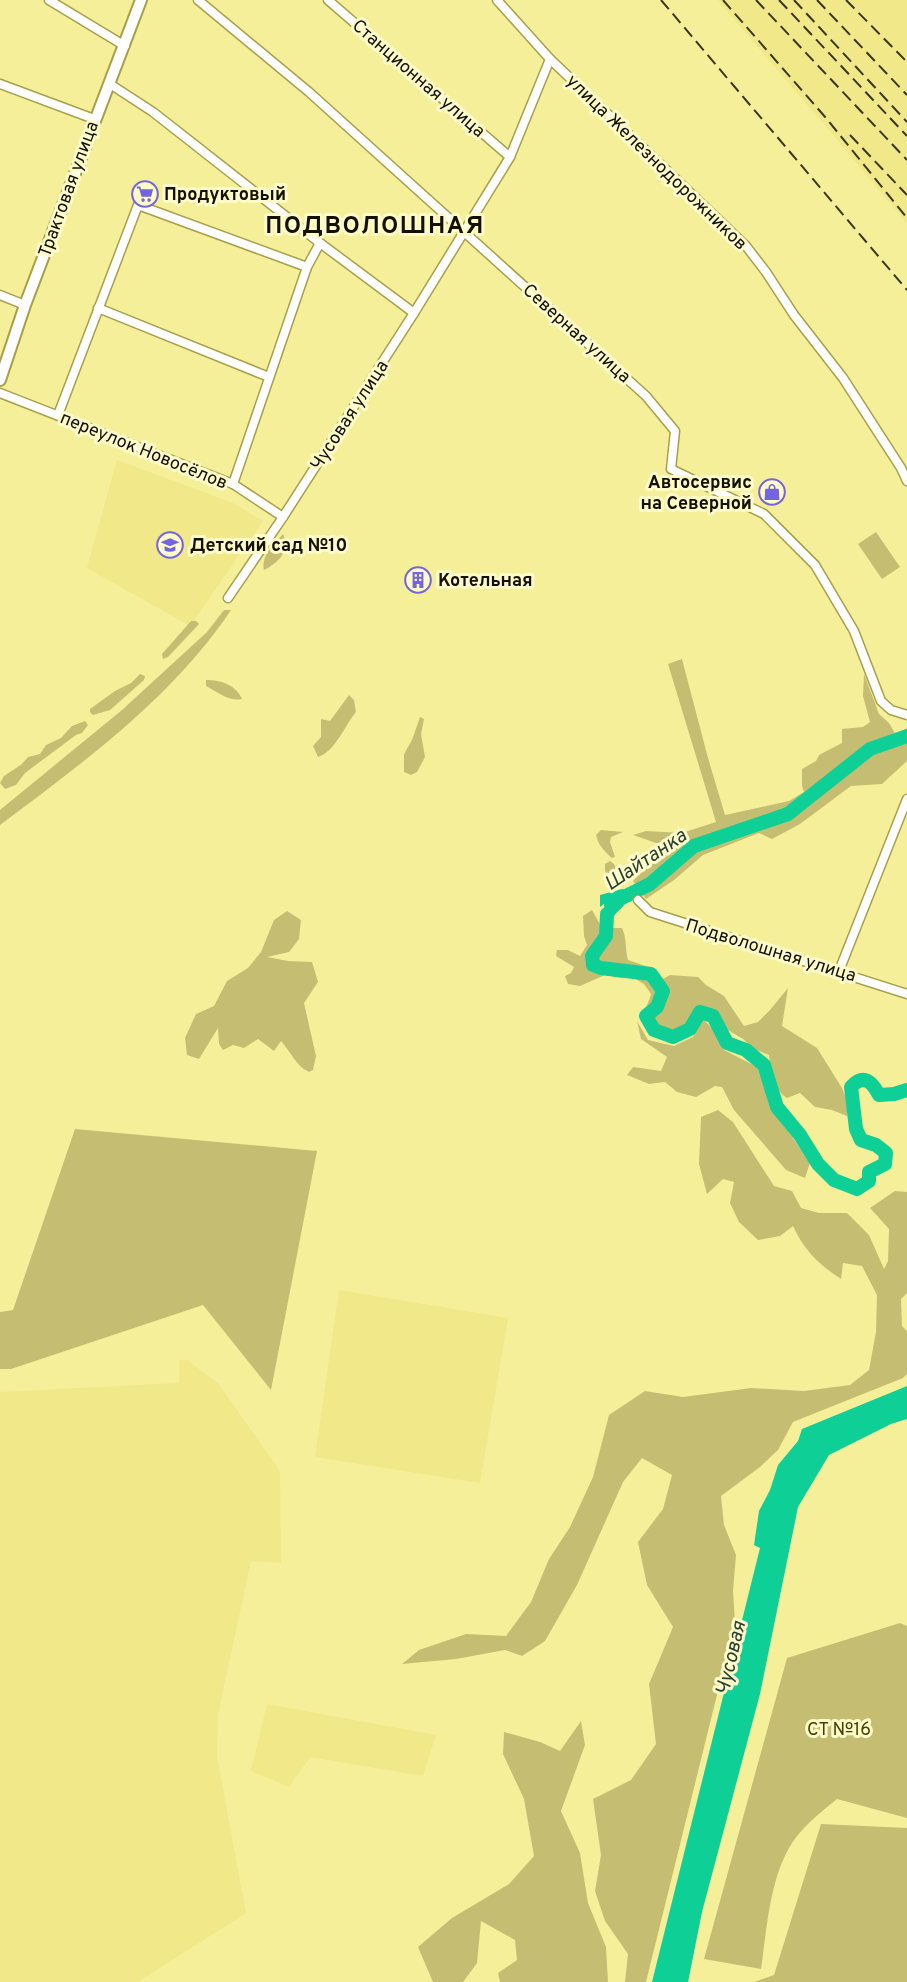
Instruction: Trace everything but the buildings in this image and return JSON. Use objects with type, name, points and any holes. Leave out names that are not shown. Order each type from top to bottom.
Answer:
[{"type":"street","points":[[49,0],[125,46]]},
{"type":"street","name":"Трактовая улица","points":[[0,380],[25,305],[94,119],[110,84],[141,0]]},
{"type":"street","name":"Северная улица","points":[[198,0],[309,92],[646,396],[675,431],[671,469],[764,514],[815,565],[854,631],[881,701],[891,710],[907,715]]},
{"type":"street","name":"Станционная улица","points":[[328,0],[510,157]]},
{"type":"street","name":"улица Железнодорожников","points":[[497,0],[549,59],[746,246],[794,315],[843,378],[907,481]]},
{"type":"street","name":"Чусовая улица","points":[[228,598],[414,313],[510,157],[549,59]]},
{"type":"street","points":[[0,84],[94,119]]},
{"type":"street","points":[[110,84],[153,112],[320,243],[414,313]]},
{"type":"street","points":[[57,415],[138,205],[307,267]]},
{"type":"street","points":[[233,484],[307,267],[320,243]]},
{"type":"street","points":[[0,295],[25,305]]},
{"type":"street","points":[[98,308],[269,377]]},
{"type":"street","name":"переулок Новосёлов","points":[[0,393],[233,484],[283,517]]},
{"type":"street","points":[[839,971],[907,799]]},
{"type":"street","name":"Подволошная улица","points":[[638,900],[650,912],[907,994]]},
{"type":"shaded area","points":[[717,0],[907,0],[907,224],[828,129]]},
{"type":"shaded area","name":"Детский сад №10","points":[[117,460],[233,503],[263,521],[190,626],[87,568]]},
{"type":"shaded area","points":[[622,889],[630,890],[633,896],[627,899],[606,931],[604,904],[600,907],[600,895]]},
{"type":"shaded area","points":[[339,1290],[508,1318],[480,1483],[315,1457]]},
{"type":"shaded area","points":[[179,1360],[187,1360],[218,1383],[280,1471],[281,1563],[251,1561],[218,1714],[217,1756],[246,1913],[138,1982],[0,1982],[0,1392],[179,1383]]},
{"type":"shaded area","points":[[907,1386],[907,1419],[891,1424],[829,1455],[798,1507],[760,1694],[702,1912],[688,1982],[652,1982],[760,1548],[754,1545],[759,1511],[770,1490],[778,1465],[798,1441],[802,1429]]},
{"type":"shaded area","points":[[267,1704],[436,1735],[423,1776],[310,1757],[289,1787],[251,1771]]},
{"type":"green space","points":[[876,532],[900,567],[882,579],[858,544]]},
{"type":"green space","points":[[283,534],[285,546],[282,556],[264,570],[266,555]]},
{"type":"green space","points":[[224,610],[231,610],[208,642],[154,700],[125,727],[0,825],[0,810],[122,710],[207,632]]},
{"type":"green space","points":[[191,621],[199,624],[168,657],[163,659],[162,654]]},
{"type":"green space","points":[[682,659],[725,815],[789,801],[804,792],[802,769],[816,761],[819,755],[842,743],[842,729],[863,727],[870,722],[863,696],[864,674],[879,714],[889,723],[896,735],[907,728],[907,761],[882,784],[851,786],[800,824],[772,839],[759,833],[703,855],[674,880],[646,899],[633,881],[656,858],[662,845],[633,835],[646,831],[682,833],[716,822],[668,664]]},
{"type":"green space","points":[[140,674],[145,676],[144,680],[110,710],[93,715],[90,712],[90,709],[115,691],[131,683]]},
{"type":"green space","points":[[206,680],[227,684],[236,690],[242,699],[237,700],[219,694],[206,686]]},
{"type":"green space","points":[[349,695],[354,700],[356,712],[330,750],[318,757],[313,746],[321,737],[321,719],[330,721]]},
{"type":"green space","points":[[420,717],[424,719],[421,734],[425,757],[417,772],[411,775],[404,772],[404,754]]},
{"type":"green space","points":[[85,721],[88,725],[82,733],[76,735],[25,773],[16,785],[5,789],[0,783],[4,776],[28,757],[40,754],[46,745],[61,738],[72,726]]},
{"type":"green space","points":[[601,830],[623,832],[611,837],[610,842],[615,857],[609,856],[598,842],[596,835]]},
{"type":"green space","points":[[610,861],[614,864],[624,886],[610,891],[608,890],[613,883],[605,871],[605,864]]},
{"type":"green space","points":[[592,910],[602,928],[622,928],[628,960],[651,968],[663,979],[670,975],[698,977],[724,996],[744,1026],[758,1022],[788,988],[782,1026],[817,1048],[842,1088],[847,1101],[847,1116],[815,1107],[800,1093],[787,1098],[775,1084],[769,1055],[754,1049],[743,1039],[708,1018],[702,1017],[688,1035],[677,1041],[664,1039],[648,1030],[644,1018],[651,994],[644,984],[632,977],[621,978],[605,975],[580,986],[568,984],[565,976],[571,973],[574,967],[556,956],[557,950],[568,950],[580,956],[587,945],[583,916]]},
{"type":"green space","points":[[287,911],[301,920],[299,939],[289,952],[267,957],[312,962],[318,982],[304,1003],[316,1056],[313,1070],[309,1072],[301,1066],[281,1041],[274,1051],[258,1039],[244,1048],[233,1045],[223,1050],[219,1044],[218,1028],[199,1059],[187,1055],[185,1038],[196,1014],[214,1006],[227,981],[248,968],[261,952],[274,920]]},
{"type":"green space","points":[[703,1019],[716,1032],[724,1050],[757,1067],[771,1106],[810,1163],[805,1178],[786,1170],[734,1110],[722,1087],[715,1086],[696,1097],[677,1092],[665,1082],[649,1084],[627,1075],[633,1067],[661,1071],[667,1057],[641,1039],[637,1021],[648,1040],[674,1046],[693,1037]]},
{"type":"green space","points":[[718,1110],[733,1122],[774,1186],[792,1191],[801,1208],[819,1213],[847,1213],[869,1235],[884,1269],[888,1261],[889,1229],[870,1208],[895,1191],[907,1192],[907,1293],[901,1299],[902,1326],[907,1331],[907,1374],[903,1378],[793,1422],[778,1450],[760,1467],[721,1496],[724,1525],[736,1555],[733,1591],[735,1622],[646,1982],[625,1982],[628,1954],[605,1921],[595,1891],[601,1855],[593,1799],[631,1780],[656,1744],[649,1684],[673,1627],[647,1585],[638,1542],[663,1509],[672,1475],[642,1458],[623,1482],[577,1585],[545,1641],[522,1656],[505,1650],[456,1659],[402,1664],[419,1650],[466,1634],[506,1636],[531,1602],[549,1559],[570,1527],[593,1477],[609,1415],[645,1391],[683,1397],[751,1388],[804,1391],[850,1385],[869,1370],[876,1332],[877,1295],[862,1266],[843,1263],[841,1279],[812,1256],[793,1226],[780,1236],[758,1240],[739,1222],[730,1203],[734,1182],[723,1179],[707,1194],[699,1164],[701,1117]]},
{"type":"green space","points":[[75,1129],[317,1151],[271,1390],[203,1305],[11,1369],[0,1369],[0,1312],[13,1310]]},
{"type":"green space","name":"СТ №16","points":[[900,1623],[907,1626],[907,1818],[837,1799],[799,1834],[782,1862],[770,1907],[761,1969],[704,1959],[787,1658]]},
{"type":"green space","points":[[581,1721],[585,1745],[561,1811],[580,1853],[588,1903],[606,1947],[608,1982],[500,1982],[498,1973],[517,1960],[515,1940],[481,1921],[477,1963],[463,1982],[433,1982],[418,1947],[452,1918],[509,1884],[534,1856],[524,1799],[503,1754],[504,1732],[540,1742],[560,1751]]},
{"type":"green space","points":[[821,1824],[907,1828],[907,1982],[754,1982],[774,1975]]},
{"type":"waterway","name":"Шайтанка","points":[[618,900],[650,884],[694,846],[788,814],[870,749],[907,736]]},
{"type":"waterway","name":"Шайтанка","points":[[607,914],[606,936],[592,956],[593,965],[651,974],[663,991],[657,1007],[646,1016],[654,1030],[673,1037],[690,1029],[700,1012],[713,1016],[727,1043],[746,1050],[764,1065],[777,1107],[800,1135],[818,1164],[834,1180],[857,1189],[869,1181],[869,1172],[885,1164],[886,1153],[876,1145],[861,1140],[856,1129],[851,1087],[864,1080],[874,1086],[879,1095],[907,1090]]},
{"type":"railway","points":[[661,0],[907,290]]},
{"type":"railway","points":[[723,0],[826,118],[907,218]]},
{"type":"railway","points":[[756,0],[907,160]]},
{"type":"railway","points":[[779,0],[907,136]]},
{"type":"railway","points":[[794,0],[907,122]]},
{"type":"railway","points":[[817,0],[907,95]]},
{"type":"railway","points":[[846,0],[907,62]]},
{"type":"railway","points":[[850,135],[907,195]]},
{"type":"place","name":"Продуктовый","points":[[145,194]]},
{"type":"place","name":"Автосервис на Северной","points":[[772,492]]},
{"type":"place","name":"Детский сад №10","points":[[170,545]]},
{"type":"place","name":"Котельная","points":[[418,580]]},
{"type":"district","name":"ПОДВОЛОШНАЯ","points":[[375,225]]},
{"type":"water label","name":"Чусовая","points":[[730,1658]]}]
